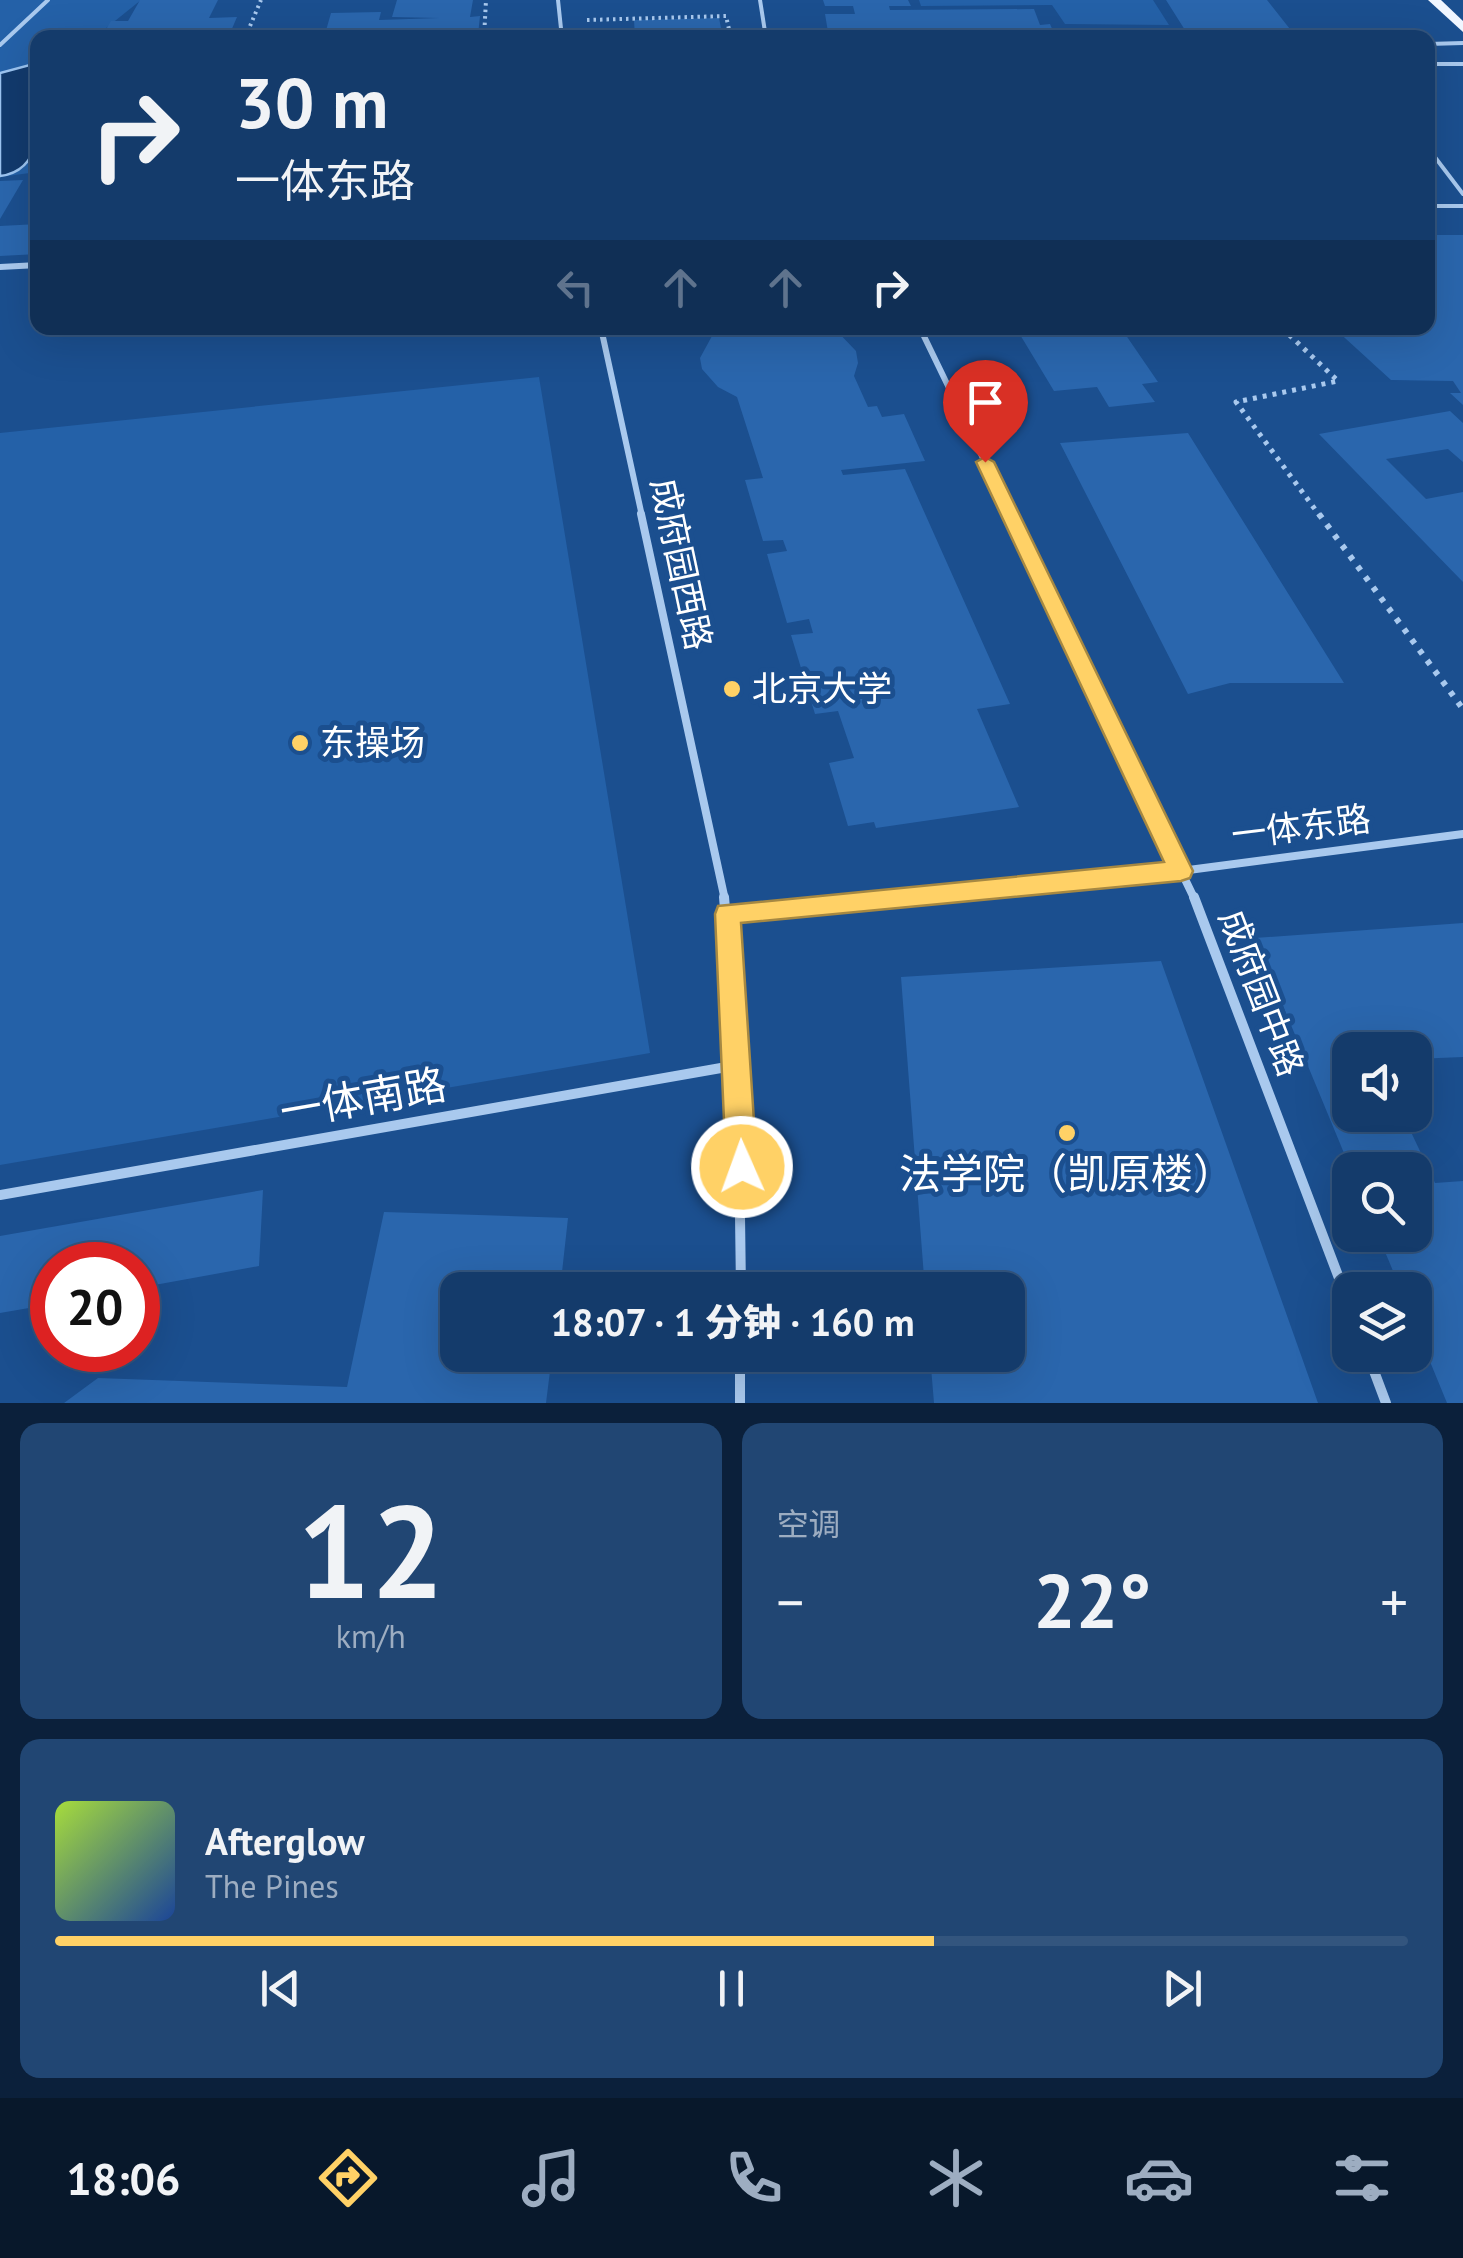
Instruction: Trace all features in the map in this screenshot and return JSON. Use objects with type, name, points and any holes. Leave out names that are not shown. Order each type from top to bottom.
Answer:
[{"type":"main road","points":[[1434,0],[1463,28]]},
{"type":"lane","points":[[0,45],[48,0]]},
{"type":"lane","points":[[558,0],[561,30]]},
{"type":"lane","points":[[760,0],[765,30]]},
{"type":"lane","points":[[1435,44],[1463,43]]},
{"type":"lane","points":[[1435,64],[1463,64]]},
{"type":"lane","points":[[1435,157],[1463,194]]},
{"type":"lane","points":[[1435,206],[1463,206]]},
{"type":"lane","points":[[0,267],[30,265]]},
{"type":"lane","name":"成府园西路","points":[[603,335],[728,914],[738,1065],[741,1272]]},
{"type":"lane","name":"成府园中路","points":[[923,335],[1214,944],[1337,1272]]},
{"type":"lane","name":"一体东路","points":[[728,914],[1181,871],[1463,834]]},
{"type":"lane","name":"一体南路","points":[[0,1195],[738,1065]]},
{"type":"lane","points":[[740,1372],[740,1403]]},
{"type":"lane","points":[[1374,1372],[1386,1403]]},
{"type":"path","points":[[248,30],[261,0]]},
{"type":"path","points":[[484,30],[486,0]]},
{"type":"path","points":[[560,21],[726,16],[729,30]]},
{"type":"path","points":[[1289,335],[1338,382],[1236,402],[1463,709]]},
{"type":"shaded area","points":[[0,0],[141,0],[104,30],[30,30],[30,173],[0,177]]},
{"type":"shaded area","points":[[919,0],[1153,0],[1169,25],[1065,24],[1052,5],[921,6]]},
{"type":"shaded area","points":[[30,65],[30,157],[17,171],[0,176],[0,73]]},
{"type":"shaded area","name":"东操场","points":[[539,377],[650,1053],[0,1165],[0,433]]},
{"type":"building","points":[[140,0],[218,0],[209,18],[237,17],[231,30],[106,30],[111,21],[128,21]]},
{"type":"building","points":[[397,0],[473,0],[470,17],[480,16],[479,30],[326,30],[331,13],[381,12],[379,20],[439,18],[392,17]]},
{"type":"building","points":[[823,0],[908,0],[911,6],[889,6],[890,10],[1034,9],[1040,25],[1050,24],[1053,30],[828,30],[825,14],[855,14],[853,6],[825,6]]},
{"type":"building","points":[[1166,0],[1267,0],[1291,30],[1185,30]]},
{"type":"building","points":[[719,18],[721,30],[635,30],[634,20]]},
{"type":"building","points":[[23,180],[0,219],[0,181]]},
{"type":"building","points":[[30,224],[30,254],[0,256],[0,226]]},
{"type":"building","points":[[1435,235],[1463,235],[1463,405],[1450,393],[1461,393],[1453,381],[1391,380],[1342,335],[1435,335]]},
{"type":"building","points":[[841,335],[856,351],[854,376],[868,407],[877,406],[882,417],[904,414],[925,461],[841,470],[843,475],[905,469],[1010,704],[977,709],[1019,807],[876,828],[874,822],[848,826],[829,763],[854,758],[838,711],[815,714],[791,635],[813,633],[809,619],[787,623],[767,554],[787,551],[783,540],[763,541],[745,480],[763,478],[737,397],[718,387],[702,369],[700,358],[712,336]]},
{"type":"building","points":[[1020,335],[1126,335],[1158,382],[1142,384],[1155,402],[1109,407],[1097,387],[1054,391]]},
{"type":"building","points":[[1450,411],[1463,423],[1463,462],[1448,449],[1386,459],[1426,499],[1463,492],[1463,582],[1319,434]]},
{"type":"building","points":[[1188,433],[1344,683],[1230,683],[1188,694],[1060,443]]},
{"type":"building","points":[[1463,923],[1463,1057],[1432,1058],[1432,1032],[1332,1032],[1332,1124],[1255,938]]},
{"type":"building","name":"法学院（凯原楼）","points":[[1161,961],[1318,1403],[934,1403],[931,1372],[1025,1372],[1025,1272],[924,1272],[901,977]]},
{"type":"building","points":[[1335,1132],[1411,1132],[1420,1152],[1344,1152]]},
{"type":"building","points":[[1432,1177],[1435,1183],[1463,1181],[1463,1403],[1447,1403],[1432,1366],[1432,1272],[1393,1272],[1385,1252],[1432,1252]]},
{"type":"building","points":[[263,1190],[259,1266],[160,1284],[160,1242],[30,1242],[30,1308],[0,1313],[0,1236]]},
{"type":"building","points":[[384,1212],[568,1218],[562,1272],[440,1272],[440,1372],[550,1372],[546,1403],[64,1403],[98,1378],[347,1387]]},
{"type":"place","name":"北京大学","points":[[732,689]]},
{"type":"place","name":"东操场","points":[[300,743]]},
{"type":"place","name":"法学院（凯原楼）","points":[[1067,1133]]},
{"type":"route","points":[[742,1167],[728,914],[1181,871],[985,462]]}]
